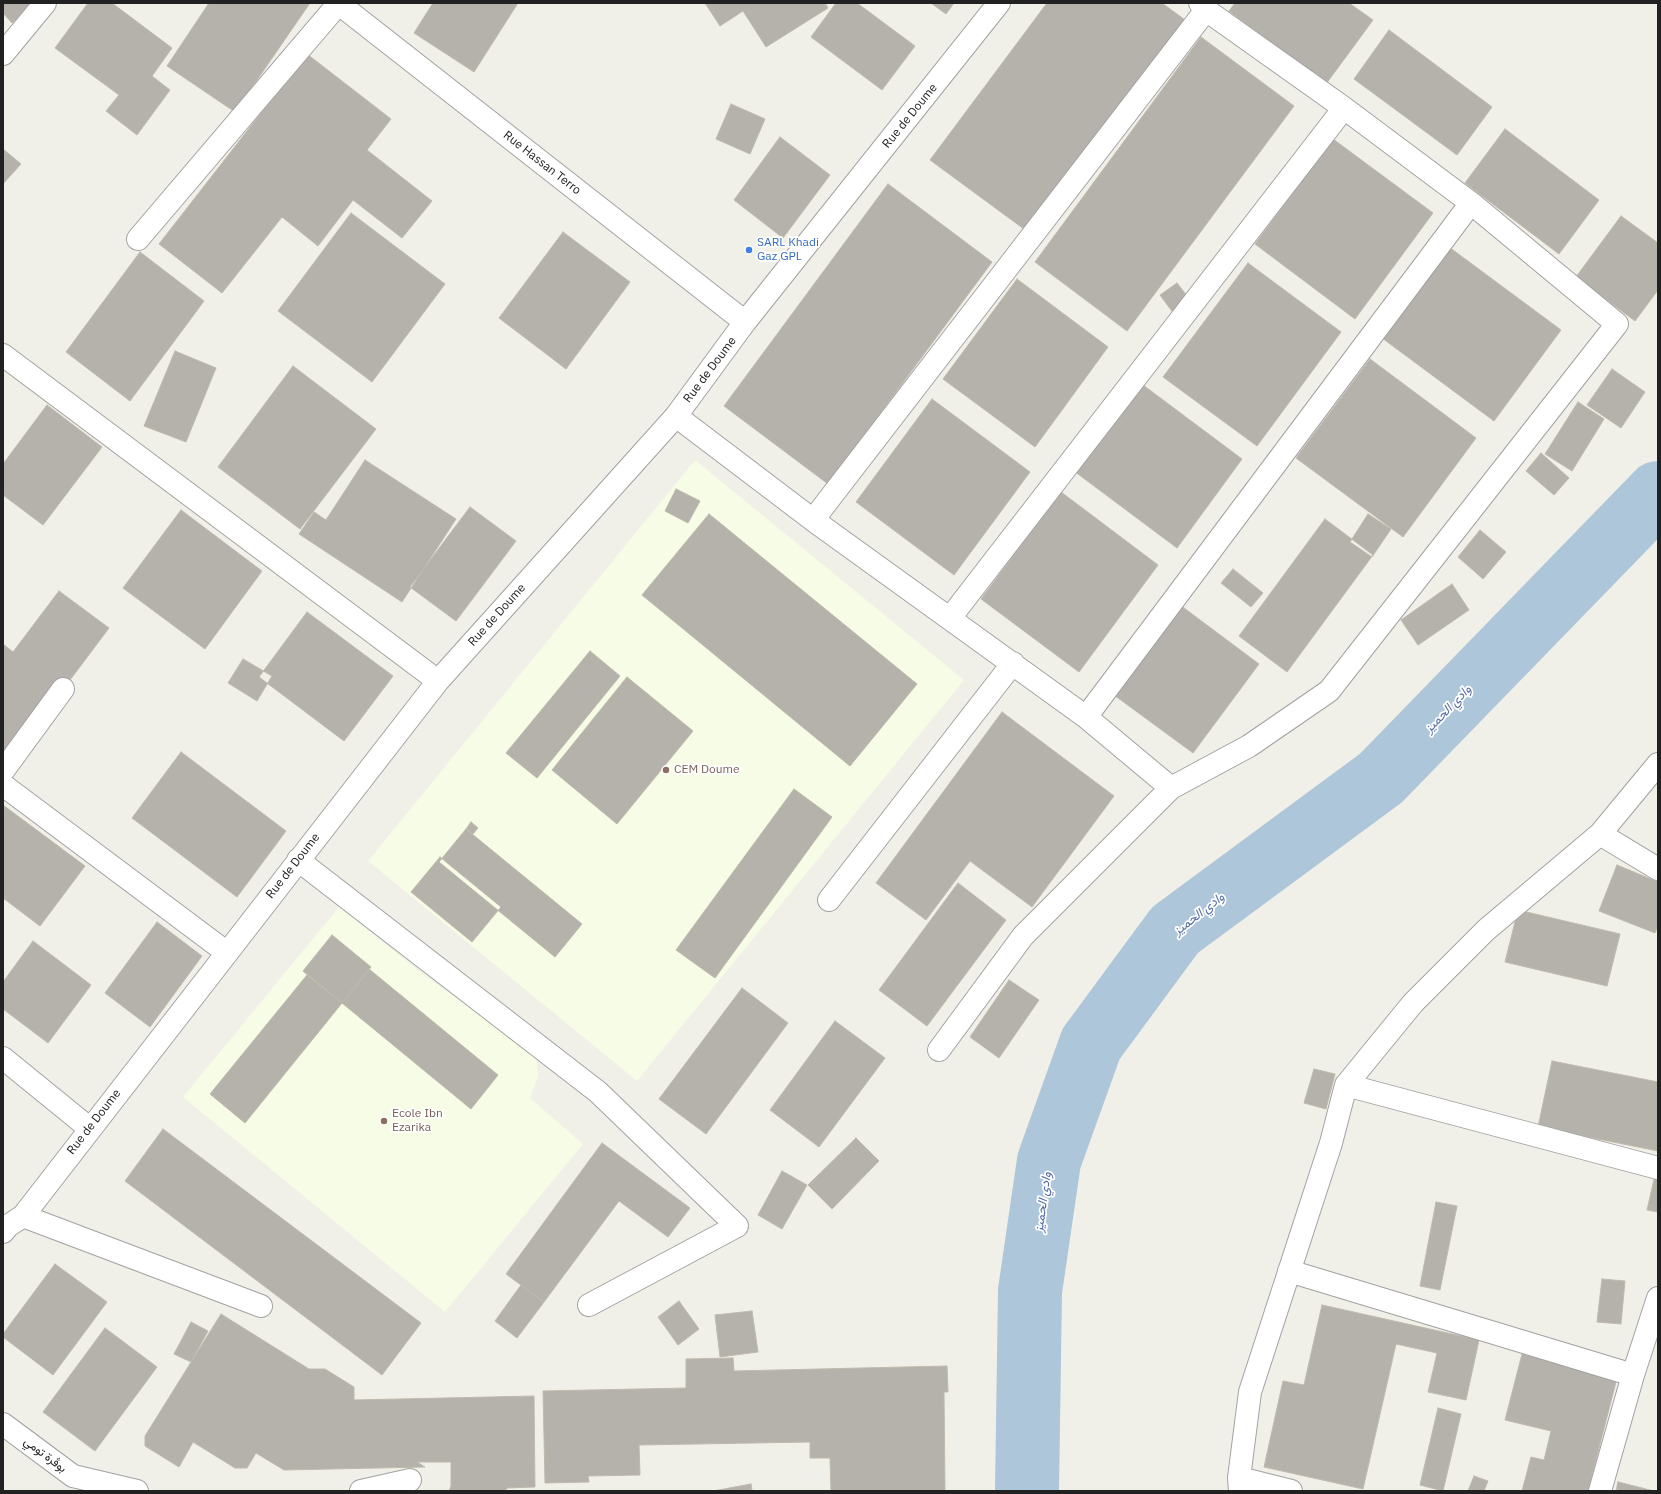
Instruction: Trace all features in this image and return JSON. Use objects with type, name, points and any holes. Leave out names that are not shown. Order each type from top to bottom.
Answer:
[{"type":"street","points":[[3,54],[45,3]]},
{"type":"street","points":[[138,239],[339,3]]},
{"type":"street","name":"Rue Hassan Terro","points":[[339,3],[745,322]]},
{"type":"street","name":"Rue de Doume","points":[[9,1224],[89,1128],[438,681],[676,416],[745,322],[1000,3]]},
{"type":"street","points":[[813,520],[1203,6],[1344,108],[1471,203],[1617,324],[1329,691],[1249,746],[1171,788],[1023,936],[939,1050]]},
{"type":"street","points":[[950,618],[1344,108]]},
{"type":"street","points":[[1086,716],[1471,203]]},
{"type":"street","points":[[3,355],[438,681]]},
{"type":"street","points":[[676,416],[813,520],[1086,716],[1171,788]]},
{"type":"street","points":[[829,900],[1014,663]]},
{"type":"street","points":[[3,771],[63,689]]},
{"type":"street","points":[[1291,1491],[1239,1484],[1250,1392],[1330,1143],[1346,1085],[1413,1003],[1486,930],[1600,834],[1658,764]]},
{"type":"street","points":[[3,785],[226,952]]},
{"type":"street","points":[[1600,834],[1658,869]]},
{"type":"street","points":[[298,860],[598,1092],[737,1226],[589,1305]]},
{"type":"street","points":[[3,1058],[89,1128]]},
{"type":"street","points":[[1346,1085],[1658,1168]]},
{"type":"street","points":[[9,1224],[261,1306]]},
{"type":"street","points":[[1289,1271],[1633,1375]]},
{"type":"street","points":[[1600,1491],[1633,1375],[1658,1298]]},
{"type":"street","name":"بوڤرة تومي","points":[[3,1424],[73,1476],[137,1491]]},
{"type":"street","points":[[361,1491],[410,1480]]},
{"type":"shaded area","name":"CEM Doume","points":[[695,460],[964,680],[637,1081],[368,861]]},
{"type":"shaded area","name":"Ecole Ibn Ezarika","points":[[339,907],[427,977],[536,1054],[538,1076],[530,1098],[583,1144],[445,1312],[183,1097]]},
{"type":"building","points":[[3,3],[33,3],[12,23],[3,13]]},
{"type":"building","points":[[88,3],[112,3],[172,48],[152,76],[170,90],[137,135],[106,111],[119,95],[55,48]]},
{"type":"building","points":[[209,3],[310,3],[235,112],[167,66]]},
{"type":"building","points":[[433,3],[518,3],[474,72],[414,33]]},
{"type":"building","points":[[705,3],[825,3],[828,8],[766,47],[743,11],[720,26]]},
{"type":"building","points":[[836,3],[857,3],[915,46],[882,90],[811,37]]},
{"type":"building","points":[[931,3],[954,3],[946,14]]},
{"type":"building","points":[[1047,3],[1162,3],[1185,20],[1028,232],[930,160]]},
{"type":"building","points":[[1235,3],[1349,3],[1373,20],[1326,84],[1229,11]]},
{"type":"building","points":[[1389,30],[1492,107],[1457,155],[1354,79]]},
{"type":"building","points":[[1201,37],[1294,106],[1127,331],[1035,262]]},
{"type":"building","points":[[307,54],[391,119],[367,150],[432,201],[402,238],[353,200],[318,246],[282,217],[222,293],[159,244]]},
{"type":"building","points":[[731,104],[765,119],[750,154],[716,139]]},
{"type":"building","points":[[1505,129],[1599,200],[1559,254],[1465,183]]},
{"type":"building","points":[[780,137],[830,175],[783,238],[734,200]]},
{"type":"building","points":[[1333,139],[1433,213],[1355,319],[1255,244]]},
{"type":"building","points":[[3,149],[21,164],[3,184]]},
{"type":"building","points":[[888,184],[992,262],[828,484],[724,406]]},
{"type":"building","points":[[351,213],[445,284],[372,382],[278,311]]},
{"type":"building","points":[[1621,216],[1658,243],[1658,290],[1635,321],[1576,277]]},
{"type":"building","points":[[563,232],[630,282],[566,369],[499,318]]},
{"type":"building","points":[[1449,247],[1561,330],[1494,421],[1382,338]]},
{"type":"building","points":[[140,252],[204,301],[130,401],[66,352]]},
{"type":"building","points":[[1248,263],[1341,332],[1257,446],[1163,377]]},
{"type":"building","points":[[1017,279],[1108,347],[1035,447],[943,379]]},
{"type":"building","points":[[1177,283],[1191,301],[1174,314],[1160,295]]},
{"type":"building","points":[[175,351],[216,368],[186,442],[144,426]]},
{"type":"building","points":[[1370,359],[1476,438],[1403,537],[1296,458]]},
{"type":"building","points":[[293,366],[376,429],[300,529],[218,467]]},
{"type":"building","points":[[1612,369],[1645,392],[1621,428],[1587,405]]},
{"type":"building","points":[[1139,382],[1242,459],[1177,548],[1074,471]]},
{"type":"building","points":[[932,399],[1030,472],[954,575],[856,502]]},
{"type":"building","points":[[1578,402],[1604,419],[1572,471],[1545,454]]},
{"type":"building","points":[[47,405],[102,447],[43,525],[3,495],[3,464]]},
{"type":"building","points":[[1541,453],[1569,478],[1554,495],[1526,471]]},
{"type":"building","points":[[365,460],[456,519],[402,602],[299,534],[314,512],[326,520]]},
{"type":"building","points":[[676,489],[700,501],[688,523],[665,511]]},
{"type":"building","points":[[1061,492],[1158,565],[1079,672],[981,599]]},
{"type":"building","points":[[470,507],[516,541],[456,621],[410,587]]},
{"type":"building","points":[[181,510],[262,571],[205,649],[123,588]]},
{"type":"building","points":[[709,514],[917,684],[850,766],[642,595]]},
{"type":"building","points":[[1368,514],[1391,529],[1372,557],[1350,542]]},
{"type":"building","points":[[1325,519],[1373,555],[1287,672],[1239,636]]},
{"type":"building","points":[[1480,530],[1506,552],[1483,579],[1458,557]]},
{"type":"building","points":[[1233,569],[1263,593],[1251,607],[1221,583]]},
{"type":"building","points":[[1452,584],[1469,610],[1418,645],[1401,620]]},
{"type":"building","points":[[59,591],[109,628],[10,760],[3,755],[3,644],[13,652]]},
{"type":"building","points":[[1180,605],[1259,664],[1193,753],[1114,695]]},
{"type":"building","points":[[307,612],[393,676],[344,741],[259,677]]},
{"type":"building","points":[[590,651],[620,676],[537,778],[506,753]]},
{"type":"building","points":[[243,659],[272,676],[257,701],[228,683]]},
{"type":"building","points":[[627,677],[693,731],[617,824],[552,770]]},
{"type":"building","points":[[1002,712],[1114,796],[1032,907],[970,861],[926,920],[876,883]]},
{"type":"building","points":[[181,752],[286,831],[237,897],[132,818]]},
{"type":"building","points":[[794,789],[832,817],[715,978],[676,950]]},
{"type":"building","points":[[3,805],[85,866],[40,926],[3,898]]},
{"type":"building","points":[[471,822],[478,828],[473,834],[466,829]]},
{"type":"building","points":[[466,829],[582,924],[555,957],[439,862]]},
{"type":"building","points":[[440,857],[501,907],[472,942],[411,892]]},
{"type":"building","points":[[1617,865],[1658,882],[1658,926],[1655,933],[1599,911]]},
{"type":"building","points":[[958,883],[1006,920],[927,1026],[879,990]]},
{"type":"building","points":[[1518,910],[1620,934],[1607,986],[1505,962]]},
{"type":"building","points":[[157,922],[202,956],[150,1027],[105,993]]},
{"type":"building","points":[[332,935],[371,967],[342,1003],[303,971]]},
{"type":"building","points":[[33,941],[91,985],[48,1043],[3,1009],[3,982]]},
{"type":"building","points":[[369,969],[498,1075],[471,1109],[342,1003]]},
{"type":"building","points":[[307,975],[342,1003],[245,1123],[210,1094]]},
{"type":"building","points":[[1009,980],[1039,1000],[999,1058],[970,1037]]},
{"type":"building","points":[[742,988],[788,1023],[706,1134],[659,1099]]},
{"type":"building","points":[[835,1021],[885,1058],[819,1147],[770,1110]]},
{"type":"building","points":[[1552,1061],[1658,1082],[1658,1151],[1538,1127]]},
{"type":"building","points":[[1314,1069],[1335,1074],[1326,1109],[1304,1103]]},
{"type":"building","points":[[163,1129],[421,1323],[382,1375],[125,1181]]},
{"type":"building","points":[[856,1138],[879,1161],[832,1209],[808,1185]]},
{"type":"building","points":[[602,1143],[690,1208],[668,1237],[619,1201],[544,1302],[506,1274]]},
{"type":"building","points":[[782,1171],[807,1185],[782,1229],[758,1215]]},
{"type":"building","points":[[1655,1175],[1658,1175],[1658,1212],[1647,1210]]},
{"type":"building","points":[[1436,1202],[1457,1206],[1440,1290],[1420,1286]]},
{"type":"building","points":[[55,1264],[107,1302],[53,1375],[3,1337],[3,1334]]},
{"type":"building","points":[[1602,1279],[1625,1281],[1621,1324],[1597,1322]]},
{"type":"building","points":[[521,1285],[544,1302],[517,1338],[495,1321]]},
{"type":"building","points":[[679,1301],[699,1329],[678,1345],[658,1317]]},
{"type":"building","points":[[1322,1305],[1479,1340],[1466,1400],[1428,1392],[1437,1353],[1396,1344],[1363,1489],[1264,1467],[1283,1381],[1304,1385]]},
{"type":"building","points":[[752,1311],[758,1352],[720,1357],[715,1315]]},
{"type":"building","points":[[221,1314],[309,1369],[325,1369],[354,1387],[354,1400],[534,1396],[535,1487],[507,1488],[505,1491],[449,1491],[451,1486],[451,1462],[417,1462],[425,1467],[284,1470],[256,1453],[247,1468],[235,1468],[193,1442],[179,1467],[145,1446],[145,1436]]},
{"type":"building","points":[[191,1322],[208,1331],[191,1362],[174,1354]]},
{"type":"building","points":[[105,1328],[157,1367],[95,1451],[43,1412]]},
{"type":"building","points":[[1522,1354],[1617,1378],[1588,1491],[1522,1491],[1531,1457],[1544,1460],[1551,1431],[1505,1420]]},
{"type":"building","points":[[733,1358],[734,1371],[947,1366],[948,1392],[944,1392],[945,1491],[831,1491],[830,1458],[810,1458],[810,1442],[639,1445],[640,1475],[588,1476],[589,1482],[545,1483],[543,1391],[686,1388],[686,1359]]},
{"type":"building","points":[[1438,1408],[1461,1414],[1443,1491],[1420,1485]]},
{"type":"building","points":[[1474,1476],[1488,1481],[1484,1491],[1468,1491]]},
{"type":"building","points":[[1618,1482],[1654,1491],[1616,1491]]},
{"type":"building","points":[[751,1484],[752,1491],[713,1491]]},
{"type":"waterway","name":"وادي الحميز","points":[[1027,1491],[1030,1291],[1049,1161],[1091,1044],[1175,930],[1381,778],[1658,493]]},
{"type":"place","name":"SARL Khadi Gaz GPL","points":[[749,250]]},
{"type":"place","name":"CEM Doume","points":[[666,770]]},
{"type":"place","name":"Ecole Ibn Ezarika","points":[[384,1121]]}]
